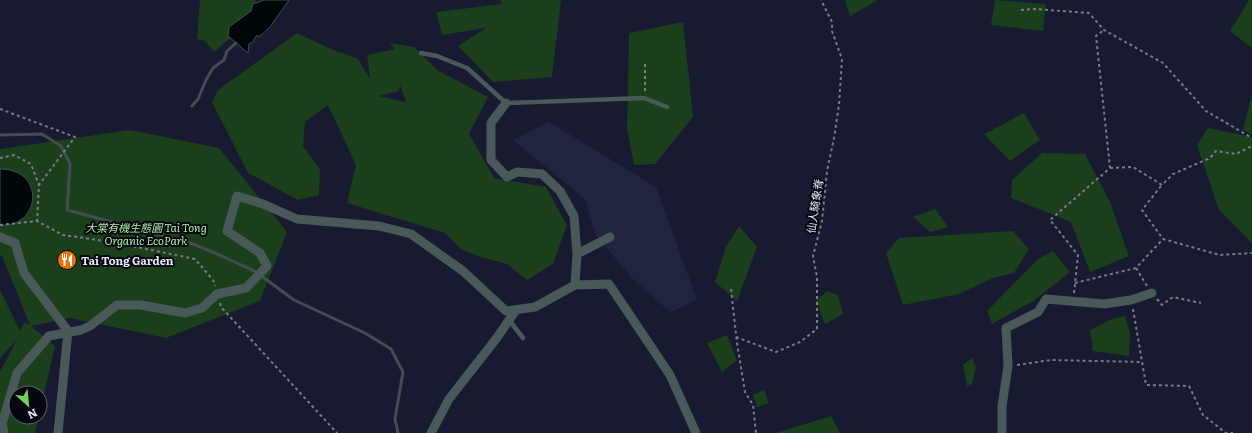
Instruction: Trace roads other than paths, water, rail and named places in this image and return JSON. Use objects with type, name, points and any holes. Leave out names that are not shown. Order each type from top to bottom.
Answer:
[{"type":"street","points":[[506,103],[491,123],[491,160],[507,177],[517,172],[542,174],[560,191],[574,216],[577,254],[575,285]]},
{"type":"street","points":[[4,433],[2,424],[17,373],[48,336],[81,330],[90,326],[117,305],[141,305],[185,313],[202,308],[217,294],[246,288],[267,266],[260,253],[227,231],[237,196],[263,204],[297,219],[379,226],[411,234],[463,271],[506,311],[534,307],[575,285],[609,284],[670,375],[696,433]]},
{"type":"street","points":[[0,237],[15,243],[24,273],[68,332],[58,433]]},
{"type":"street","points":[[577,254],[610,237]]},
{"type":"street","points":[[1002,433],[1002,406],[1008,366],[1006,328],[1038,312],[1046,299],[1105,304],[1131,300],[1152,293]]},
{"type":"street","points":[[431,433],[448,399],[496,339],[516,310]]},
{"type":"lane","points":[[421,53],[437,56],[467,68],[506,103],[644,98],[666,107]]},
{"type":"lane","points":[[509,320],[523,338]]},
{"type":"waterway","points":[[192,106],[198,99],[213,68],[224,60],[227,51],[236,43]]},
{"type":"waterway","points":[[0,135],[42,134],[61,146],[70,164],[67,210],[193,244],[222,256],[256,272],[294,300],[365,333],[391,349],[403,372],[395,419],[398,433]]},
{"type":"place","name":"Tai Tong Garden","points":[[67,260]]},
{"type":"park label","name":"大棠有機生態園 Tai Tong Organic EcoPark","points":[[146,233]]}]
